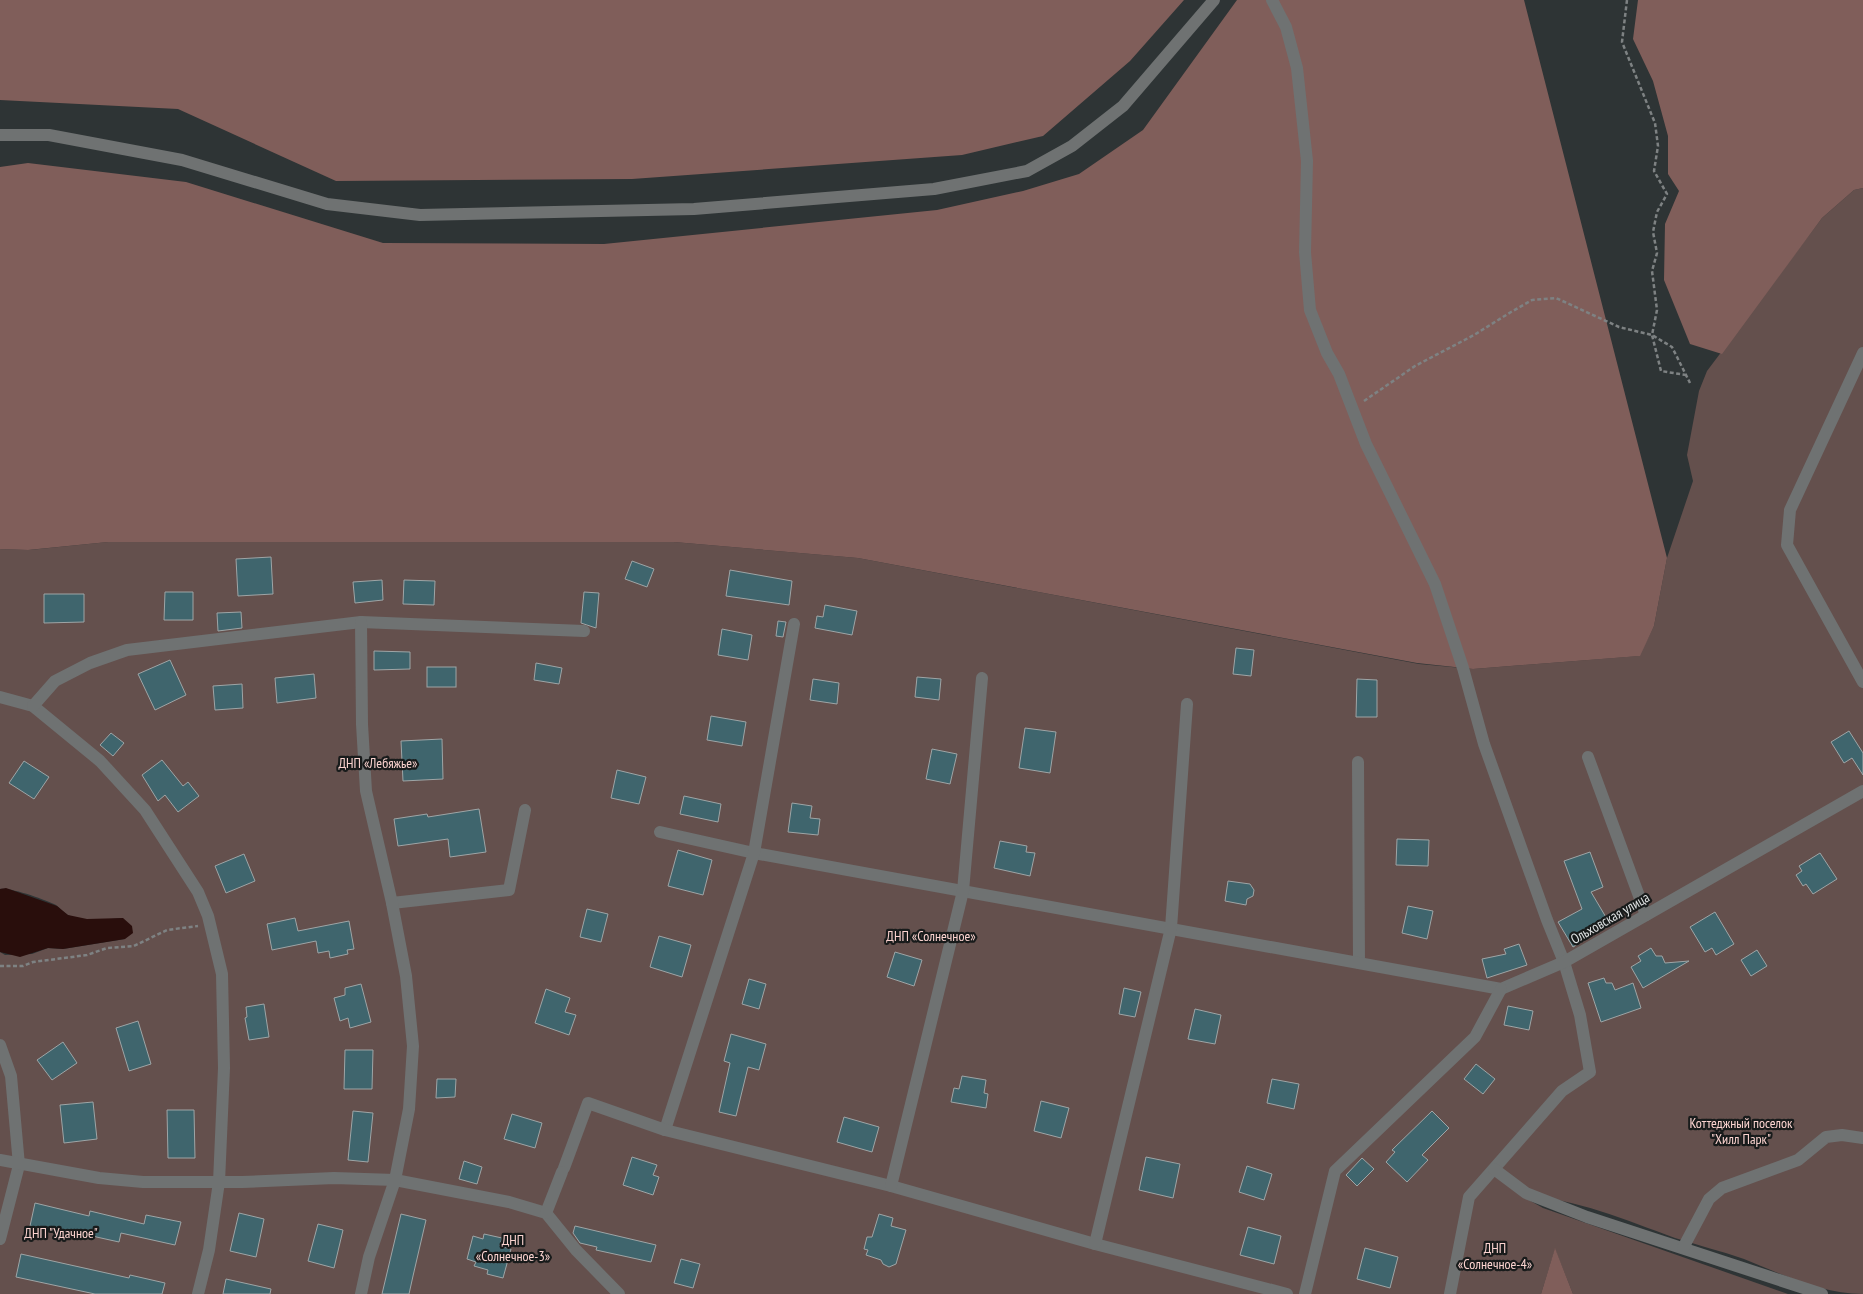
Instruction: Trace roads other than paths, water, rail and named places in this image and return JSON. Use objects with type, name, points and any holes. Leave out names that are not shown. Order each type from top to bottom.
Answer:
[{"type":"street","points":[[0,135],[49,135],[182,160],[327,204],[420,215],[694,209],[934,189],[1027,172],[1072,146],[1123,106],[1214,0]]},
{"type":"street","points":[[660,832],[754,853],[1501,988],[1564,962],[1484,744],[1463,668],[1435,584],[1366,444],[1310,310],[1305,252],[1307,161],[1297,68],[1286,27],[1272,0]]},
{"type":"street","points":[[1863,353],[1790,510],[1787,545],[1863,682]]},
{"type":"street","points":[[33,706],[55,681],[90,663],[127,650],[361,622],[584,631]]},
{"type":"street","points":[[361,622],[362,724],[366,791],[392,903],[406,976],[413,1046],[409,1109],[395,1180],[369,1258],[361,1294]]},
{"type":"street","points":[[665,1130],[754,853],[794,624]]},
{"type":"street","points":[[891,1186],[963,891],[982,678]]},
{"type":"street","points":[[0,697],[33,706],[100,761],[145,810],[198,892],[208,916],[222,974],[224,1068],[219,1182],[209,1250],[198,1294]]},
{"type":"street","points":[[1096,1244],[1172,928],[1187,704]]},
{"type":"street","points":[[1588,757],[1646,915]]},
{"type":"street","points":[[1358,762],[1359,963]]},
{"type":"street","name":"Ольховская улица","points":[[1494,1169],[1562,1092],[1590,1072],[1580,1015],[1564,962],[1863,791]]},
{"type":"street","points":[[392,903],[509,890],[525,810]]},
{"type":"street","points":[[1305,1294],[1335,1171],[1475,1037],[1501,988]]},
{"type":"street","points":[[0,1045],[11,1076],[19,1165],[2,1225],[0,1240]]},
{"type":"street","points":[[546,1213],[588,1103],[665,1130],[891,1186],[1096,1244],[1286,1294]]},
{"type":"street","points":[[1683,1248],[1709,1199],[1722,1188],[1798,1160],[1815,1148],[1826,1137],[1842,1135],[1863,1138]]},
{"type":"street","points":[[0,1160],[98,1178],[143,1182],[219,1182],[334,1178],[395,1180],[509,1202],[546,1213],[576,1250],[619,1294]]},
{"type":"street","points":[[1450,1294],[1469,1198],[1494,1169],[1526,1193],[1587,1217],[1822,1294]]},
{"type":"park label","name":"ДНП «Лебяжье»","points":[[378,763]]},
{"type":"park label","name":"ДНП «Солнечное»","points":[[931,936]]},
{"type":"park label","name":"Коттеджный поселок \"Хилл Парк\"","points":[[1741,1132]]},
{"type":"park label","name":"ДНП \"Удачное\"","points":[[61,1233]]},
{"type":"park label","name":"ДНП «Солнечное-3»","points":[[513,1248]]},
{"type":"park label","name":"ДНП «Солнечное-4»","points":[[1495,1256]]}]
